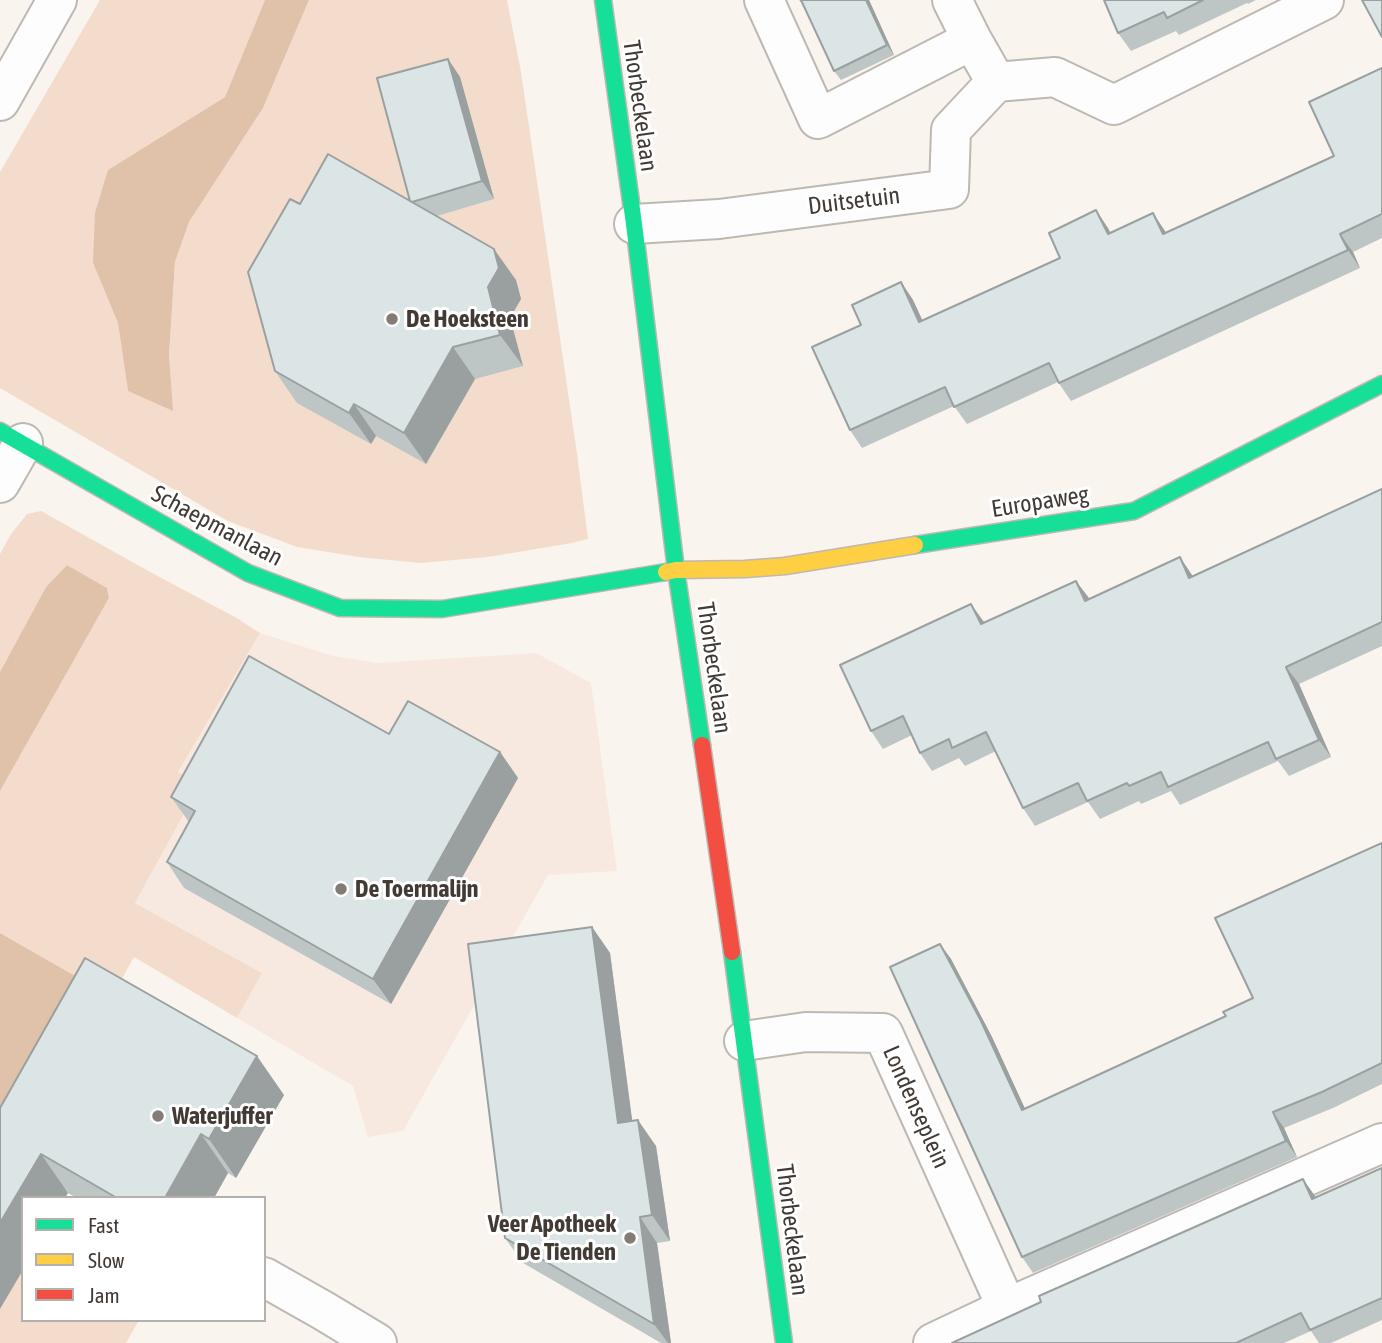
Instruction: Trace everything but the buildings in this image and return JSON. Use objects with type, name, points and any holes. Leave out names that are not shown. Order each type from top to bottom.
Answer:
[{"type":"street","points":[[0,101],[57,0]]},
{"type":"street","name":"Thorbeckelaan","points":[[603,0],[634,225],[676,570],[740,997],[784,1343]]},
{"type":"street","points":[[764,0],[818,119],[972,40]]},
{"type":"street","points":[[952,0],[996,82],[1055,77],[1114,105],[1324,0]]},
{"type":"street","name":"Duitsetuin","points":[[634,225],[719,219],[949,189],[951,130],[996,82]]},
{"type":"street","name":"Europaweg","points":[[676,570],[785,566],[1134,511],[1382,384]]},
{"type":"street","points":[[0,483],[12,437]]},
{"type":"street","name":"Schaepmanlaan","points":[[12,437],[248,573],[340,608],[442,608],[676,570]]},
{"type":"street","name":"Londenseplein","points":[[744,1041],[806,1032],[883,1033],[1007,1308]]},
{"type":"street","points":[[933,1343],[1382,1143]]},
{"type":"street","points":[[266,1278],[377,1343]]},
{"type":"shaded area","points":[[100,0],[265,0],[225,97],[108,170],[93,263],[118,323],[128,391],[172,410],[169,355],[175,262],[189,222],[263,108],[309,0],[507,0],[521,72],[588,539],[488,557],[420,563],[297,547],[228,521],[0,388],[0,172]]},
{"type":"shaded area","points":[[265,0],[309,0],[263,108],[189,222],[175,262],[169,355],[173,411],[128,391],[118,323],[93,263],[95,213],[108,170],[225,97]]},
{"type":"shaded area","points":[[41,511],[260,633],[178,772],[200,785],[135,903],[262,973],[237,1018],[134,957],[112,997],[0,933],[0,791],[109,598],[107,588],[67,565],[46,587],[0,672],[0,554],[27,514]]},
{"type":"shaded area","points":[[67,565],[107,588],[109,598],[0,791],[0,672],[46,587]]},
{"type":"shaded area","name":"De Toermalijn","points":[[260,633],[333,656],[377,663],[536,653],[591,683],[617,871],[548,875],[403,1131],[368,1137],[353,1086],[237,1018],[262,973],[135,903],[200,786],[178,772]]},
{"type":"shaded area","points":[[0,933],[112,997],[0,1209]]},
{"type":"shaded area","points":[[0,1260],[21,1272],[21,1322],[138,1322],[126,1343],[0,1343]]},
{"type":"traffic: fast","points":[[603,0],[634,224],[676,570],[702,745]]},
{"type":"traffic: fast","points":[[915,545],[1134,511],[1382,384]]},
{"type":"traffic: fast","points":[[0,431],[248,573],[340,608],[442,609],[666,572]]},
{"type":"traffic: fast","points":[[732,952],[784,1343]]},
{"type":"traffic: slow","points":[[666,572],[785,566],[915,545]]},
{"type":"traffic: jam","points":[[702,745],[732,952]]},
{"type":"place","name":"De Hoeksteen","points":[[392,319]]},
{"type":"place","name":"De Toermalijn","points":[[341,889]]},
{"type":"place","name":"Waterjuffer","points":[[158,1116]]},
{"type":"place","name":"Veer Apotheek De Tienden","points":[[630,1238]]}]
